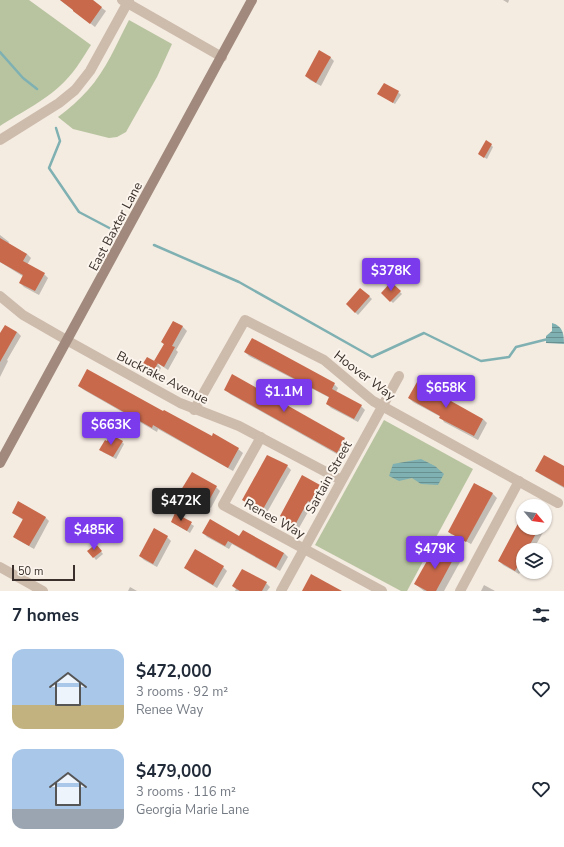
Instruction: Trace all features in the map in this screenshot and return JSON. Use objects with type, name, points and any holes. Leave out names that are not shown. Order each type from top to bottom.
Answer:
[{"type":"main road","name":"East Baxter Lane","points":[[0,463],[252,0]]},
{"type":"street","points":[[0,140],[59,103],[75,90],[90,71],[126,1],[222,57]]},
{"type":"street","name":"Buckrake Avenue","points":[[0,296],[23,314],[180,403],[194,410],[239,426],[342,480]]},
{"type":"street","name":"Hoover Way","points":[[194,410],[245,320],[324,360],[373,401],[558,503]]},
{"type":"street","name":"Sartain Street","points":[[281,591],[399,376]]},
{"type":"street","name":"Renee Way","points":[[261,437],[223,505],[382,591]]},
{"type":"street","points":[[460,591],[519,482]]},
{"type":"street","points":[[0,566],[43,591]]},
{"type":"green space","points":[[0,0],[29,0],[91,45],[70,76],[59,87],[0,126]]},
{"type":"green space","points":[[129,20],[172,44],[157,77],[126,132],[117,137],[109,138],[73,129],[58,117],[70,108],[88,90],[100,74]]},
{"type":"green space","points":[[384,420],[473,469],[407,591],[401,591],[315,545]]},
{"type":"water","points":[[552,323],[561,328],[564,337],[564,344],[546,343],[546,336],[552,331]]},
{"type":"water","points":[[421,459],[435,466],[444,474],[438,485],[421,484],[412,478],[399,481],[389,476],[393,464]]},
{"type":"building","points":[[60,0],[93,0],[102,7],[90,24]]},
{"type":"building","points":[[319,50],[331,57],[316,83],[305,76]]},
{"type":"building","points":[[384,83],[399,91],[393,103],[377,94]]},
{"type":"building","points":[[486,140],[492,144],[484,158],[478,154]]},
{"type":"building","points":[[0,238],[27,254],[23,261],[45,273],[35,291],[19,283],[23,275],[0,262]]},
{"type":"building","points":[[391,282],[401,291],[390,302],[381,293]]},
{"type":"building","points":[[360,288],[370,296],[355,313],[346,304]]},
{"type":"building","points":[[173,321],[183,326],[172,346],[175,347],[164,367],[154,361],[164,344],[161,342]]},
{"type":"building","points":[[5,325],[17,332],[0,362],[0,333]]},
{"type":"building","points":[[252,338],[335,383],[332,389],[362,405],[354,419],[326,404],[329,397],[244,352]]},
{"type":"building","points":[[147,357],[158,363],[153,372],[142,365]]},
{"type":"building","points":[[87,369],[163,411],[164,410],[212,436],[213,433],[239,448],[228,468],[153,425],[152,428],[78,386]]},
{"type":"building","points":[[232,374],[345,438],[337,453],[224,390]]},
{"type":"building","points":[[417,382],[483,419],[474,436],[439,418],[440,416],[408,398]]},
{"type":"building","points":[[110,434],[123,441],[113,457],[99,450],[105,440],[107,441]]},
{"type":"building","points":[[267,455],[288,465],[262,511],[242,500]]},
{"type":"building","points":[[544,455],[564,466],[564,487],[535,471]]},
{"type":"building","points":[[192,472],[217,486],[207,504],[181,490]]},
{"type":"building","points":[[302,475],[320,485],[310,502],[308,501],[295,525],[280,516]]},
{"type":"building","points":[[474,483],[493,493],[466,542],[448,532]]},
{"type":"building","points":[[18,501],[46,517],[29,546],[13,537],[23,519],[12,513]]},
{"type":"building","points":[[175,513],[192,522],[187,531],[171,522]]},
{"type":"building","points":[[210,519],[239,536],[243,530],[284,553],[276,568],[228,541],[225,546],[202,533]]},
{"type":"building","points":[[516,527],[516,535],[535,535],[531,543],[516,543],[515,571],[498,561]]},
{"type":"building","points":[[154,528],[168,536],[153,564],[139,556]]},
{"type":"building","points":[[96,544],[102,551],[93,558],[87,551]]},
{"type":"building","points":[[436,545],[455,556],[436,591],[427,591],[414,584]]},
{"type":"building","points":[[195,549],[224,566],[213,585],[184,568]]},
{"type":"building","points":[[242,569],[267,582],[262,591],[240,591],[232,586]]},
{"type":"building","points":[[311,574],[342,591],[302,591]]},
{"type":"waterway","points":[[0,52],[23,78],[37,89]]},
{"type":"waterway","points":[[56,128],[60,141],[49,168],[79,212],[115,231]]},
{"type":"waterway","points":[[154,245],[239,282],[372,357],[424,333],[481,361],[509,357],[516,347],[548,339]]}]
